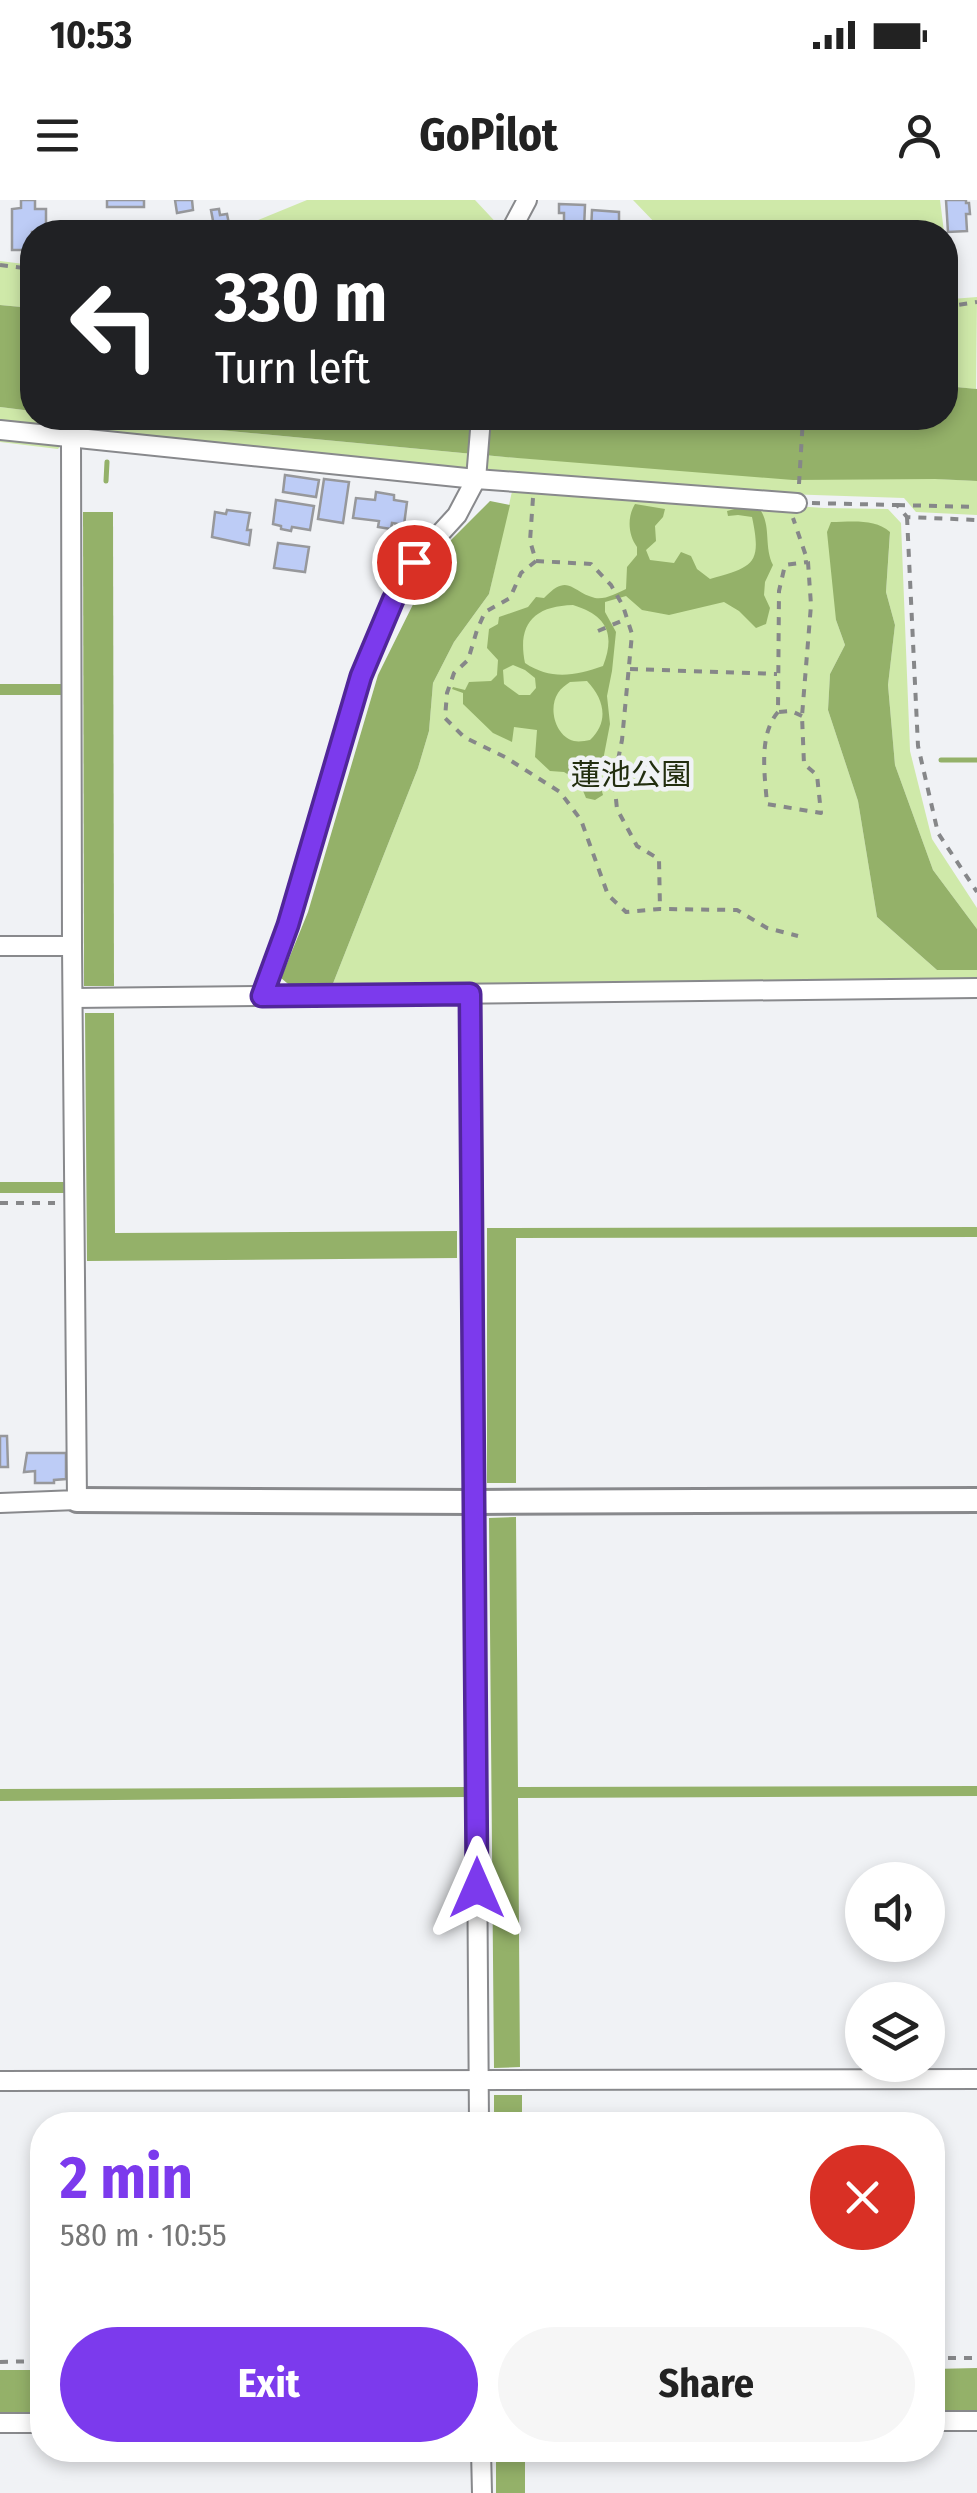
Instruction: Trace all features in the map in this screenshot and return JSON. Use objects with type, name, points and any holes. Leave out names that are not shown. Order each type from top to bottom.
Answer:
[{"type":"street","points":[[0,430],[476,474],[534,484],[798,498]]},
{"type":"street","points":[[262,996],[288,925],[367,661],[414,562],[457,515],[476,474],[480,430]]},
{"type":"street","points":[[71,438],[77,1500]]},
{"type":"street","points":[[0,946],[72,946]]},
{"type":"street","points":[[73,998],[977,988]]},
{"type":"street","points":[[470,994],[479,2112]]},
{"type":"street","points":[[0,1503],[977,1500]]},
{"type":"street","points":[[0,2081],[977,2078]]},
{"type":"street","points":[[945,2421],[977,2421]]},
{"type":"street","points":[[0,2423],[30,2423]]},
{"type":"street","points":[[482,2462],[482,2493]]},
{"type":"path","points":[[802,430],[793,518],[808,562],[811,605],[802,716],[804,764],[817,775],[821,813],[767,804],[765,768],[768,723],[778,712],[779,591],[785,566],[808,562]]},
{"type":"path","points":[[534,484],[530,541],[536,561]]},
{"type":"path","points":[[798,498],[977,507]]},
{"type":"path","points":[[898,504],[908,517],[918,746],[938,834],[977,892]]},
{"type":"path","points":[[908,517],[977,520]]},
{"type":"path","points":[[660,909],[659,859],[638,846],[616,809],[614,780],[622,740],[632,634],[623,606],[612,585],[591,564],[536,561],[522,573],[510,598],[486,612],[468,660],[454,674],[444,718],[464,737],[505,757],[560,792],[581,820],[608,895],[626,912],[737,910],[767,928],[798,936]]},
{"type":"path","points":[[598,630],[626,618]]},
{"type":"path","points":[[630,669],[777,674]]},
{"type":"path","points":[[778,712],[802,716]]},
{"type":"path","points":[[0,1203],[75,1203]]},
{"type":"path","points":[[945,2358],[977,2358]]},
{"type":"path","points":[[0,2362],[30,2362]]},
{"type":"green space","points":[[307,200],[475,200],[494,220],[258,220]]},
{"type":"green space","points":[[633,200],[940,200],[942,220],[652,220]]},
{"type":"green space","points":[[0,261],[20,264],[20,307],[0,305]]},
{"type":"green space","points":[[977,297],[976,389],[958,387],[958,299]]},
{"type":"green space","points":[[0,407],[20,410],[20,430],[218,430],[505,457],[977,481],[977,515],[916,512],[904,498],[722,492],[71,432],[58,449],[0,442]]},
{"type":"green space","name":"蓮池公園","points":[[513,487],[888,509],[901,523],[910,751],[932,839],[977,908],[977,929],[933,870],[895,765],[888,685],[895,625],[886,592],[890,533],[836,620],[845,645],[830,674],[828,710],[858,801],[877,917],[937,970],[977,970],[977,979],[332,986],[418,768],[429,731],[433,683],[454,642],[489,594]]},
{"type":"shaded area","points":[[0,305],[20,307],[20,410],[0,407]]},
{"type":"shaded area","points":[[958,387],[977,389],[977,481],[793,480],[218,430],[958,430]]},
{"type":"shaded area","points":[[490,501],[510,505],[489,594],[454,642],[433,683],[429,731],[418,768],[332,986],[293,988],[281,978],[308,912],[378,675],[439,552]]},
{"type":"shaded area","points":[[635,504],[665,509],[655,526],[656,541],[646,550],[650,560],[674,563],[681,552],[691,556],[697,569],[710,579],[745,567],[755,554],[752,517],[728,516],[727,511],[742,507],[761,511],[773,565],[764,595],[770,608],[766,624],[756,628],[724,602],[669,615],[642,610],[626,596],[605,602],[605,612],[616,632],[607,696],[610,724],[599,781],[603,795],[595,800],[586,798],[579,781],[564,772],[550,771],[535,757],[537,730],[514,727],[512,742],[493,733],[463,704],[463,693],[452,689],[465,690],[469,682],[491,681],[497,675],[498,660],[487,648],[489,629],[498,624],[499,617],[528,607],[536,597],[544,598],[559,586],[570,586],[599,598],[626,589],[627,567],[637,555],[630,526]],"holes":[[[573,605],[593,614],[605,627],[608,644],[603,666],[563,675],[525,663],[524,638],[531,620],[548,609]],[[513,665],[525,670],[535,678],[536,688],[530,695],[519,695],[504,684],[503,670]],[[587,681],[601,703],[600,726],[590,740],[567,738],[555,721],[555,699],[570,682]]]},
{"type":"shaded area","points":[[83,512],[113,512],[114,986],[84,986]]},
{"type":"shaded area","points":[[831,522],[870,523],[890,532],[886,592],[895,625],[888,685],[895,765],[933,870],[977,929],[977,970],[937,970],[877,917],[858,801],[828,710],[830,674],[845,645],[836,620],[827,532]]},
{"type":"shaded area","points":[[0,684],[63,684],[63,695],[0,695]]},
{"type":"shaded area","points":[[85,1013],[114,1013],[115,1233],[457,1231],[457,1258],[87,1261]]},
{"type":"shaded area","points":[[0,1182],[64,1182],[64,1193],[0,1193]]},
{"type":"shaded area","points":[[977,1227],[977,1237],[516,1238],[516,1483],[487,1483],[487,1228]]},
{"type":"shaded area","points":[[516,1517],[518,1787],[977,1786],[977,1796],[518,1798],[520,2067],[494,2068],[489,1518]]},
{"type":"shaded area","points":[[464,1787],[465,1797],[0,1801],[0,1789]]},
{"type":"shaded area","points":[[494,2095],[522,2095],[522,2112],[494,2112]]},
{"type":"shaded area","points":[[977,2368],[977,2410],[945,2410],[945,2369]]},
{"type":"shaded area","points":[[0,2370],[30,2370],[30,2412],[0,2413]]},
{"type":"shaded area","points":[[496,2462],[525,2462],[525,2493],[496,2493]]},
{"type":"building","points":[[21,200],[35,200],[35,209],[46,209],[46,220],[20,220],[20,250],[12,250],[12,209],[21,208]]},
{"type":"building","points":[[107,200],[144,200],[144,207],[107,207]]},
{"type":"building","points":[[175,200],[192,200],[193,210],[177,213]]},
{"type":"building","points":[[946,200],[969,203],[967,231],[958,231],[958,220],[947,220]]},
{"type":"building","points":[[559,204],[585,205],[584,220],[564,220],[564,213],[559,213]]},
{"type":"building","points":[[219,209],[220,215],[227,214],[228,220],[213,220],[211,210]]},
{"type":"building","points":[[592,210],[619,212],[619,220],[592,220]]},
{"type":"building","points":[[285,475],[319,480],[316,497],[283,492]]},
{"type":"building","points":[[324,479],[349,482],[343,523],[318,519]]},
{"type":"building","points":[[376,492],[407,502],[404,525],[392,523],[391,529],[378,527],[379,521],[353,518],[356,498],[375,500]]},
{"type":"building","points":[[276,500],[314,506],[310,530],[292,527],[291,531],[273,524]]},
{"type":"building","points":[[227,510],[250,513],[249,545],[212,537],[215,512],[226,514]]},
{"type":"building","points":[[278,543],[309,547],[305,572],[274,568]]},
{"type":"building","points":[[0,1436],[7,1436],[8,1467],[0,1467]]},
{"type":"building","points":[[27,1453],[66,1453],[66,1479],[35,1483],[35,1471],[24,1472]]},
{"type":"waterway","points":[[106,481],[107,462]]},
{"type":"waterway","points":[[941,760],[977,760]]},
{"type":"route","points":[[414,562],[393,600],[361,676],[288,925],[262,996],[470,994],[477,1888]]}]
